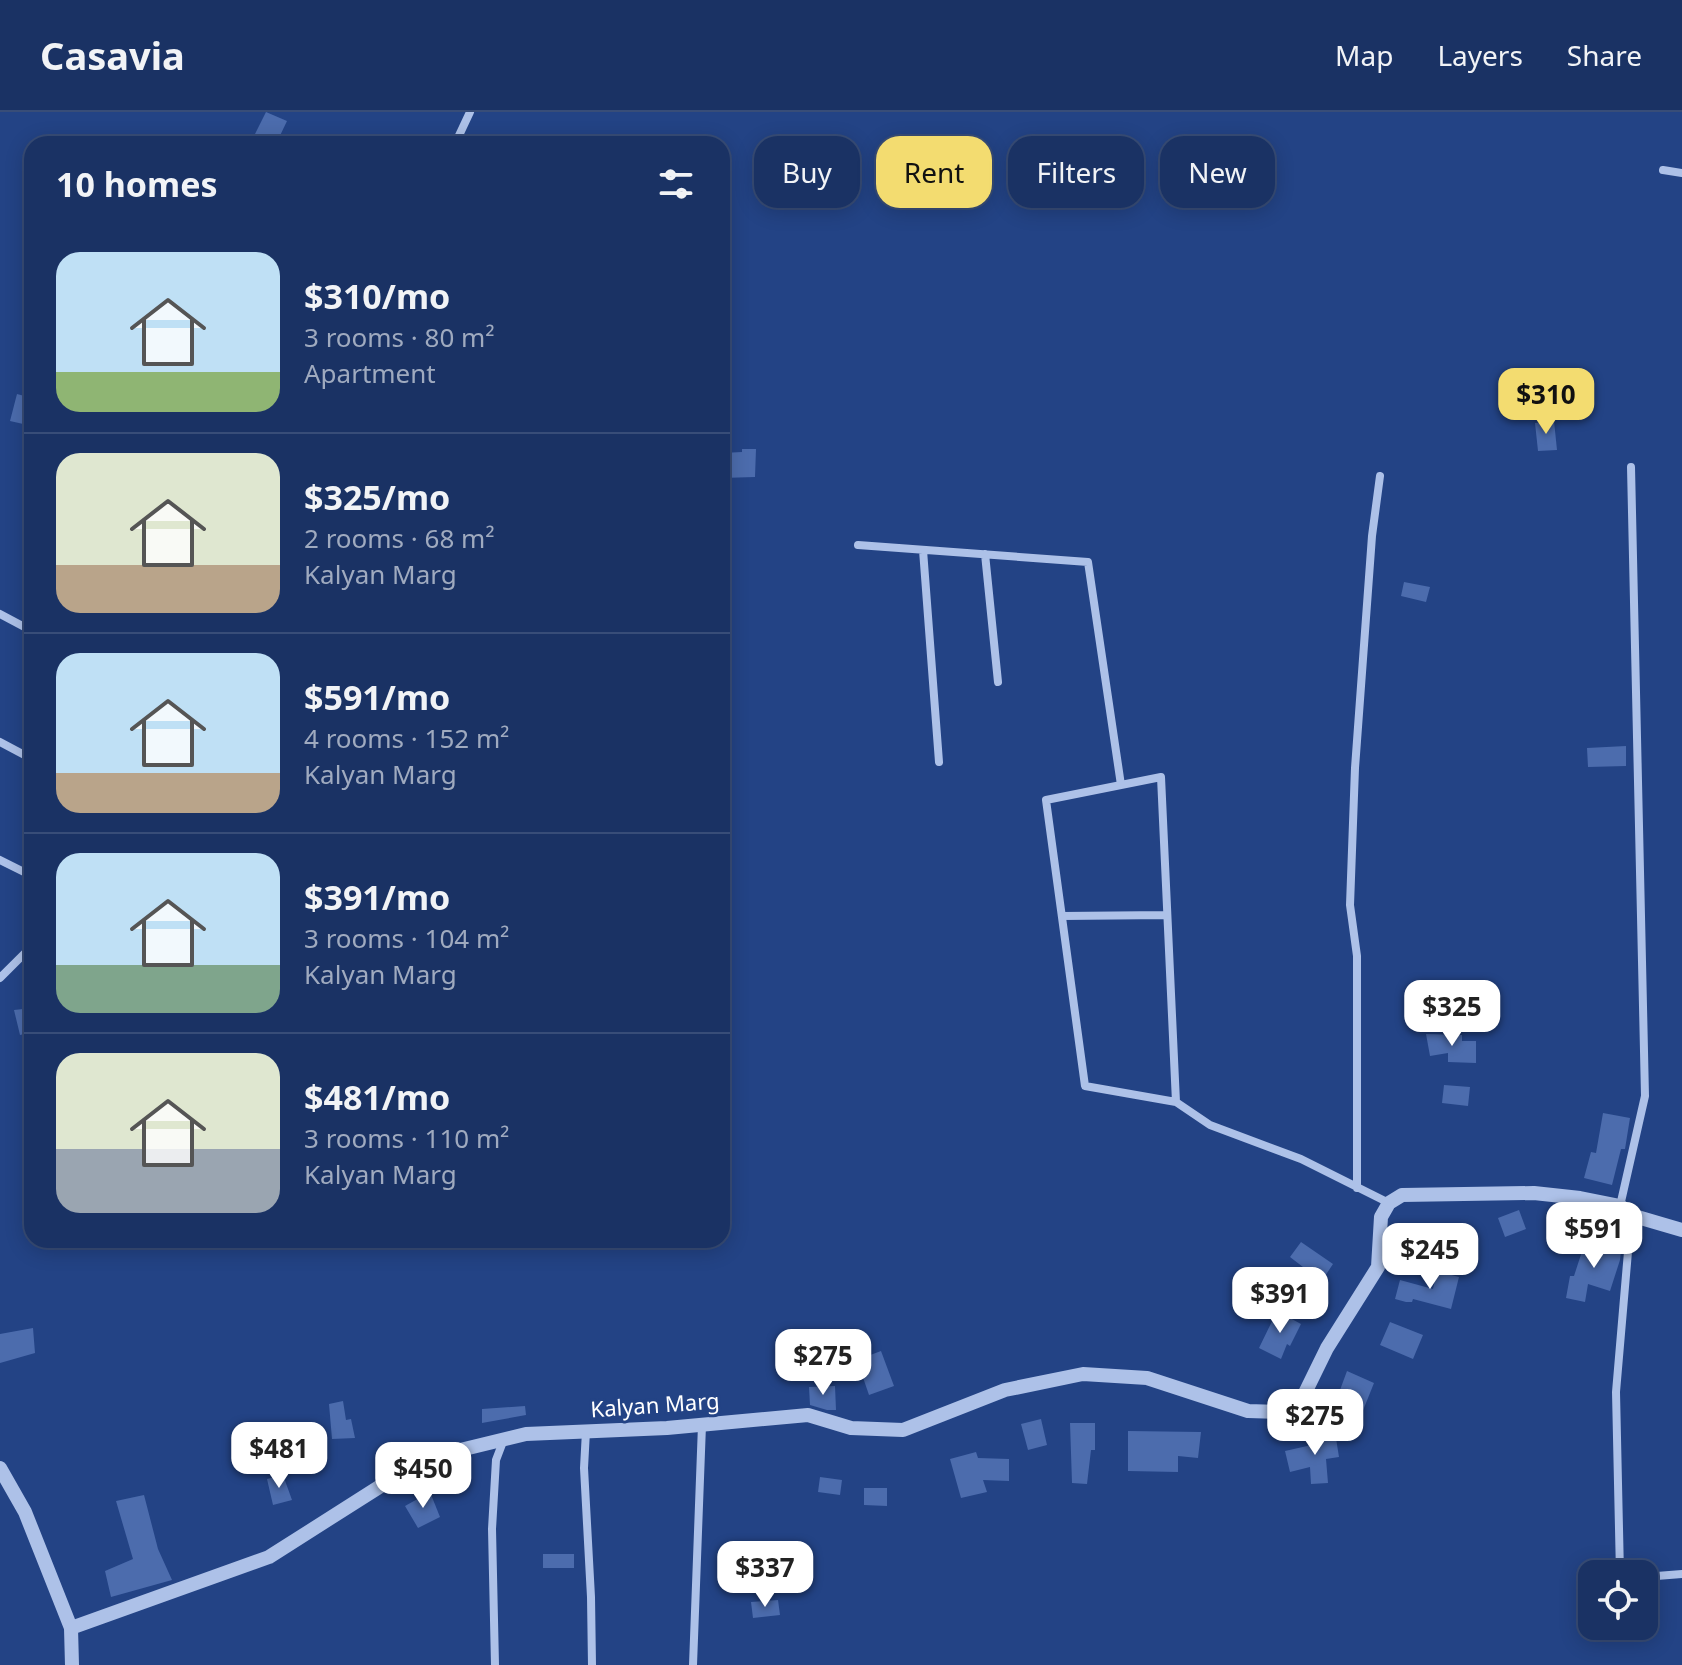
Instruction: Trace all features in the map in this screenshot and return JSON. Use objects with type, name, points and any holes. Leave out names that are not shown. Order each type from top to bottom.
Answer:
[{"type":"street","points":[[459,136],[470,112]]},
{"type":"street","points":[[1663,170],[1682,173]]},
{"type":"street","points":[[1620,1560],[1616,1392],[1629,1240],[1620,1206],[1645,1096],[1631,467]]},
{"type":"street","points":[[1357,1188],[1357,956],[1350,905],[1355,768],[1372,536],[1380,476]]},
{"type":"street","points":[[858,545],[1088,562],[1121,785]]},
{"type":"street","points":[[923,550],[939,762]]},
{"type":"street","points":[[985,554],[998,682]]},
{"type":"street","points":[[0,614],[24,627]]},
{"type":"street","points":[[0,742],[24,755]]},
{"type":"street","points":[[1176,1102],[1161,777],[1046,800],[1085,1086],[1176,1102],[1210,1125],[1301,1159],[1389,1203],[1402,1195],[1534,1193],[1620,1206],[1634,1216],[1682,1230]]},
{"type":"street","points":[[0,860],[24,872]]},
{"type":"street","points":[[1062,916],[1167,915]]},
{"type":"street","points":[[0,978],[24,954]]},
{"type":"street","name":"Kalyan Marg","points":[[71,1628],[269,1557],[387,1482],[448,1453],[526,1434],[667,1428],[808,1415],[851,1428],[903,1430],[1005,1390],[1083,1374],[1147,1378],[1248,1411],[1280,1412],[1303,1397],[1327,1348],[1378,1267],[1381,1217],[1389,1203]]},
{"type":"street","points":[[693,1665],[702,1425]]},
{"type":"street","points":[[586,1431],[584,1468],[592,1665]]},
{"type":"street","points":[[495,1665],[492,1529],[496,1460],[504,1439]]},
{"type":"street","points":[[1,1475],[25,1512],[71,1628],[71,1664]]},
{"type":"street","points":[[1658,1576],[1682,1574]]},
{"type":"building","points":[[266,112],[287,121],[280,136],[254,136]]},
{"type":"building","points":[[17,394],[24,396],[24,424],[10,421]]},
{"type":"building","points":[[1554,421],[1557,450],[1538,451],[1535,423]]},
{"type":"building","points":[[742,449],[756,449],[755,477],[730,478],[730,453],[742,452]]},
{"type":"building","points":[[1404,582],[1430,587],[1426,602],[1401,596]]},
{"type":"building","points":[[1626,746],[1626,766],[1588,767],[1587,748]]},
{"type":"building","points":[[24,1009],[24,1034],[20,1035],[14,1010]]},
{"type":"building","points":[[1426,1034],[1462,1035],[1462,1041],[1476,1041],[1476,1063],[1448,1062],[1448,1053],[1430,1056]]},
{"type":"building","points":[[1444,1085],[1470,1087],[1468,1106],[1442,1103]]},
{"type":"building","points":[[1603,1113],[1630,1118],[1625,1149],[1621,1149],[1612,1185],[1584,1178],[1591,1152],[1596,1153]]},
{"type":"building","points":[[1519,1210],[1526,1229],[1505,1237],[1498,1218]]},
{"type":"building","points":[[1586,1239],[1621,1251],[1610,1291],[1588,1284],[1585,1302],[1566,1298],[1570,1276],[1574,1276]]},
{"type":"building","points":[[1301,1242],[1333,1264],[1319,1285],[1300,1272],[1303,1267],[1290,1257]]},
{"type":"building","points":[[1437,1271],[1459,1277],[1451,1309],[1413,1299],[1406,1302],[1395,1299],[1400,1280],[1433,1289]]},
{"type":"building","points":[[1277,1311],[1301,1324],[1281,1359],[1259,1348]]},
{"type":"building","points":[[1390,1322],[1423,1335],[1413,1359],[1380,1345]]},
{"type":"building","points":[[33,1328],[35,1353],[0,1363],[0,1334]]},
{"type":"building","points":[[881,1351],[894,1386],[869,1395],[857,1360]]},
{"type":"building","points":[[1347,1371],[1374,1383],[1360,1418],[1335,1408]]},
{"type":"building","points":[[835,1386],[836,1410],[810,1405],[809,1387]]},
{"type":"building","points":[[343,1401],[346,1420],[351,1419],[355,1438],[332,1439],[329,1404]]},
{"type":"building","points":[[525,1406],[526,1415],[482,1423],[482,1409]]},
{"type":"building","points":[[1041,1419],[1047,1445],[1028,1450],[1021,1424]]},
{"type":"building","points":[[1070,1423],[1095,1423],[1095,1450],[1091,1450],[1087,1484],[1072,1483]]},
{"type":"building","points":[[1128,1431],[1201,1432],[1198,1458],[1178,1456],[1178,1472],[1128,1471]]},
{"type":"building","points":[[1335,1432],[1339,1457],[1326,1459],[1328,1483],[1311,1484],[1310,1467],[1290,1472],[1285,1451],[1316,1444],[1315,1435]]},
{"type":"building","points":[[976,1452],[978,1458],[1009,1459],[1009,1481],[983,1480],[987,1492],[961,1498],[950,1459]]},
{"type":"building","points":[[283,1475],[292,1500],[273,1505],[267,1479]]},
{"type":"building","points":[[820,1477],[842,1480],[840,1495],[818,1492]]},
{"type":"building","points":[[864,1488],[887,1488],[887,1506],[864,1505]]},
{"type":"building","points":[[430,1492],[440,1517],[418,1528],[405,1506]]},
{"type":"building","points":[[144,1495],[158,1549],[172,1580],[111,1597],[105,1571],[133,1559],[116,1501]]},
{"type":"building","points":[[543,1554],[574,1554],[574,1568],[543,1568]]},
{"type":"building","points":[[778,1600],[780,1615],[753,1618],[751,1602]]}]
